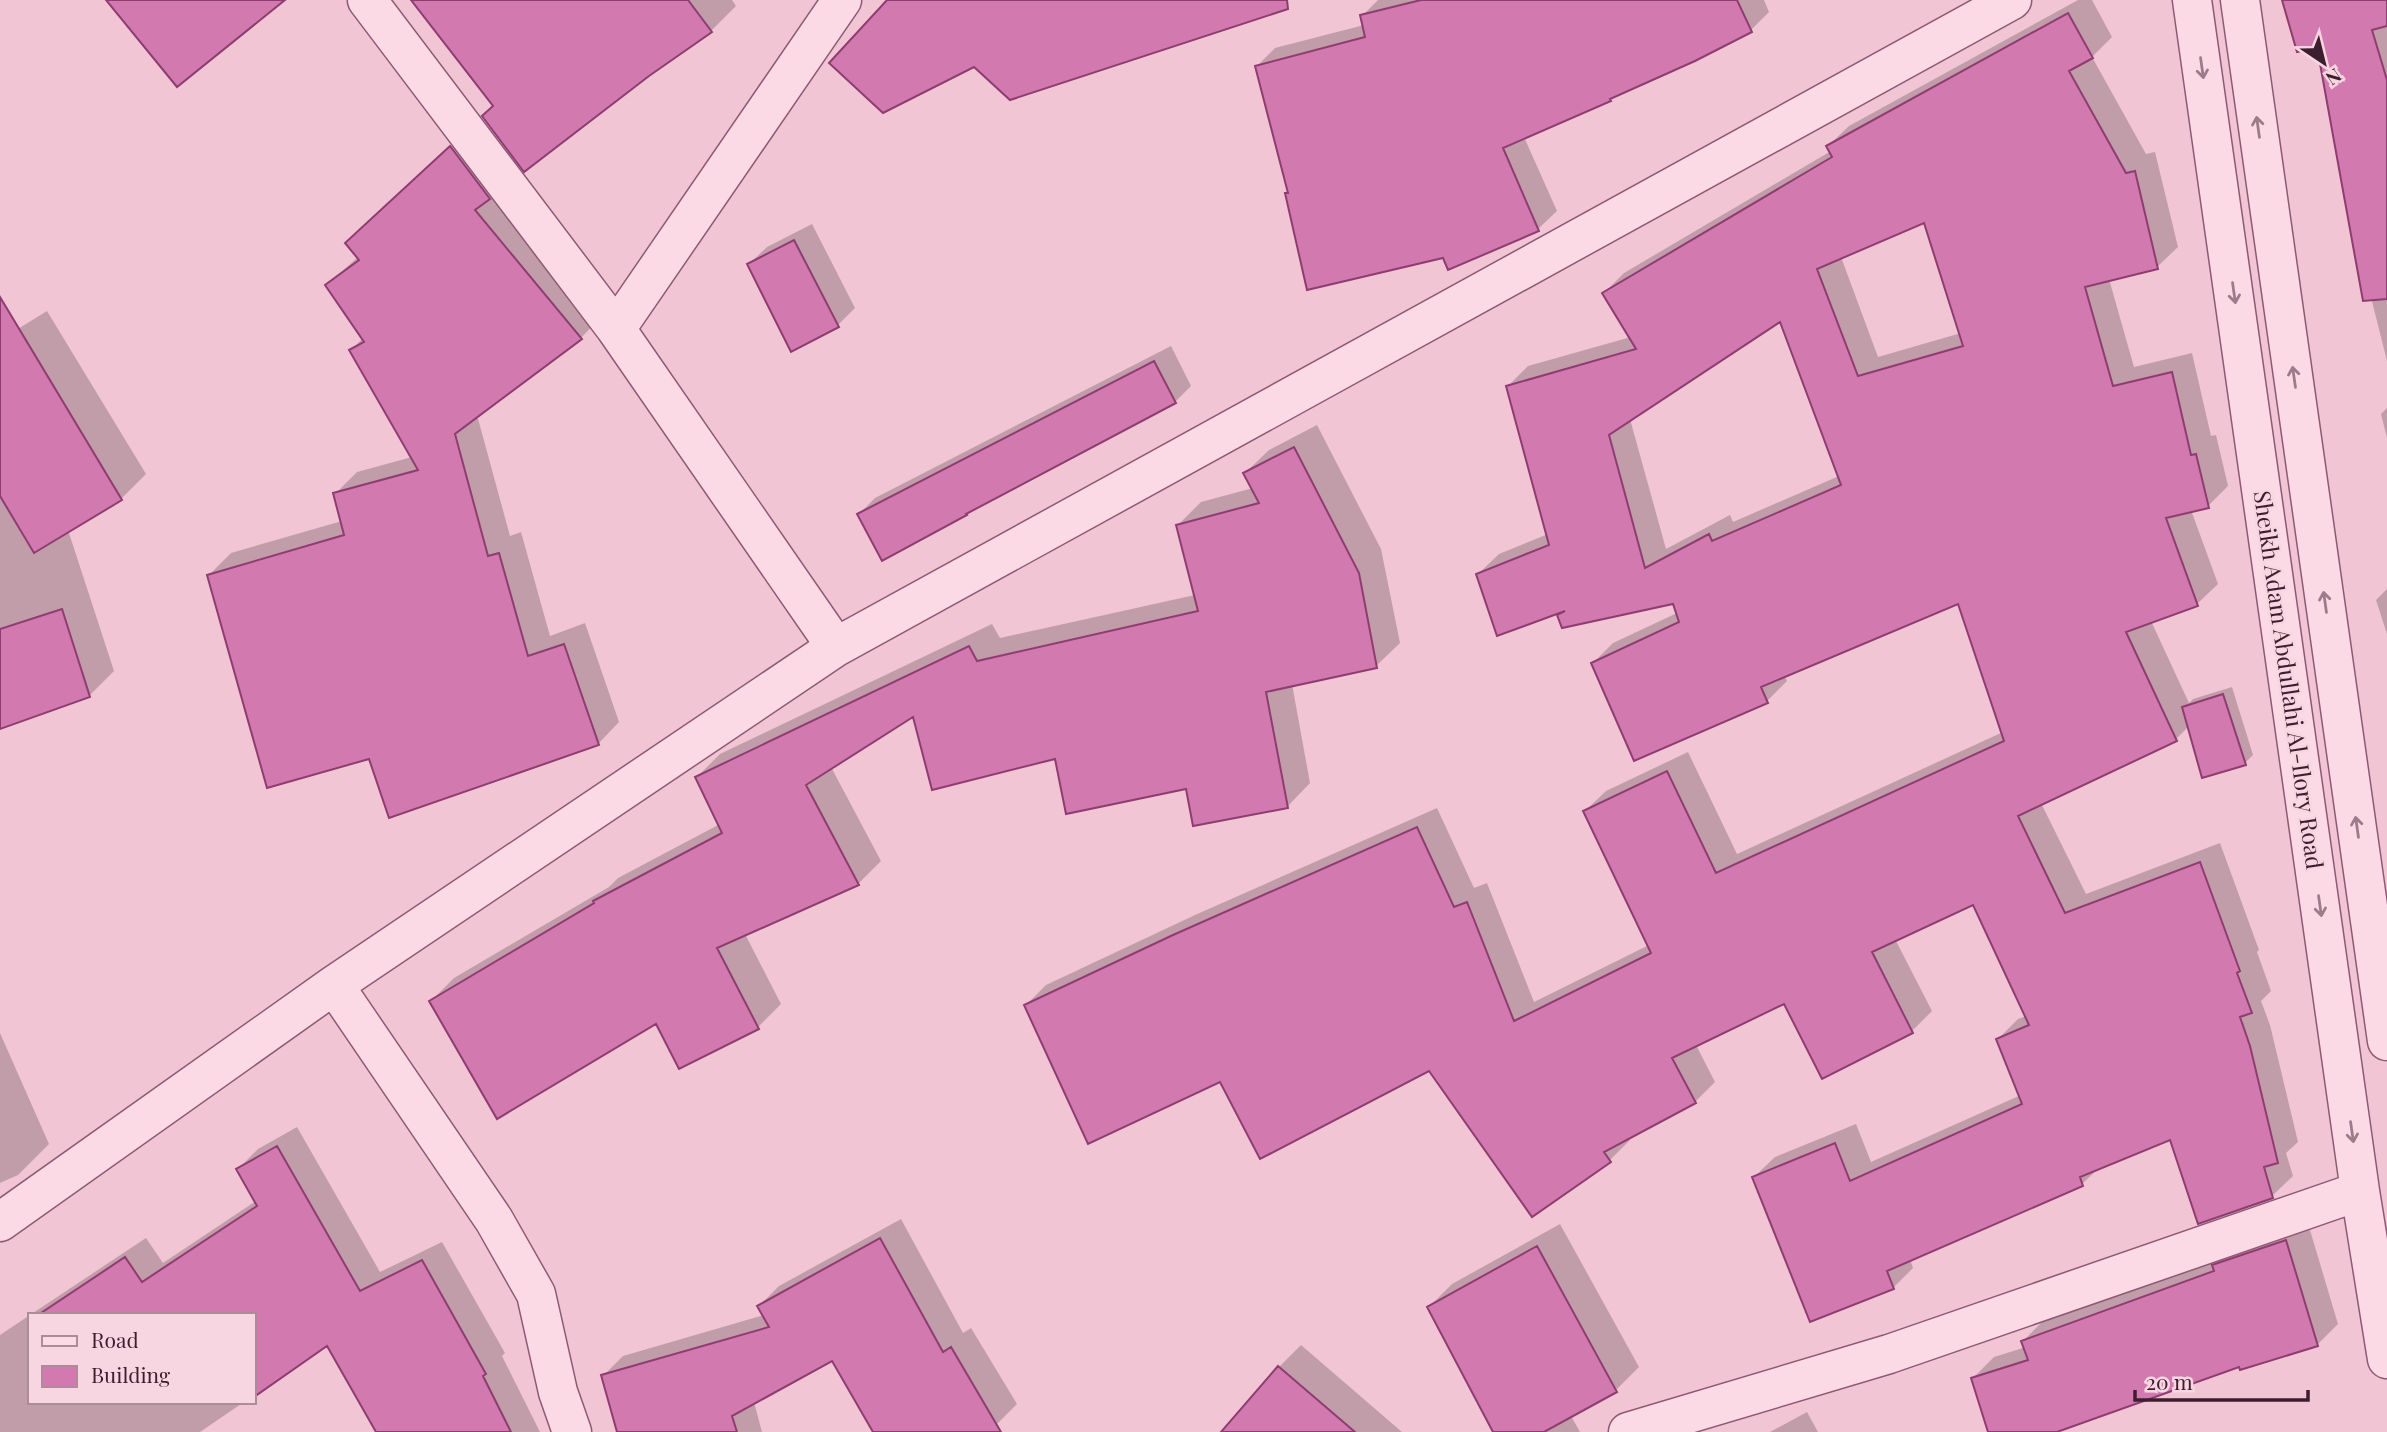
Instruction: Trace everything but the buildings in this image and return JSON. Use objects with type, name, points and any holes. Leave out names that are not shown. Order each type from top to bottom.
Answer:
[{"type":"street","points":[[367,0],[616,329],[835,647]]},
{"type":"street","points":[[616,329],[842,0]]},
{"type":"street","points":[[0,1222],[334,985],[835,647],[2012,0]]},
{"type":"street","name":"Sheikh Adam Abdullahi Al-Ilory Road","points":[[2192,0],[2360,1191],[2387,1359]]},
{"type":"street","name":"Sheikh Adam Abdullahi Al-Ilory Road","points":[[2240,0],[2387,1041]]},
{"type":"street","points":[[2216,170],[2264,165]]},
{"type":"street","points":[[334,985],[494,1220],[536,1294],[558,1392],[572,1432]]},
{"type":"street","points":[[1628,1432],[1889,1354],[2360,1191]]}]
